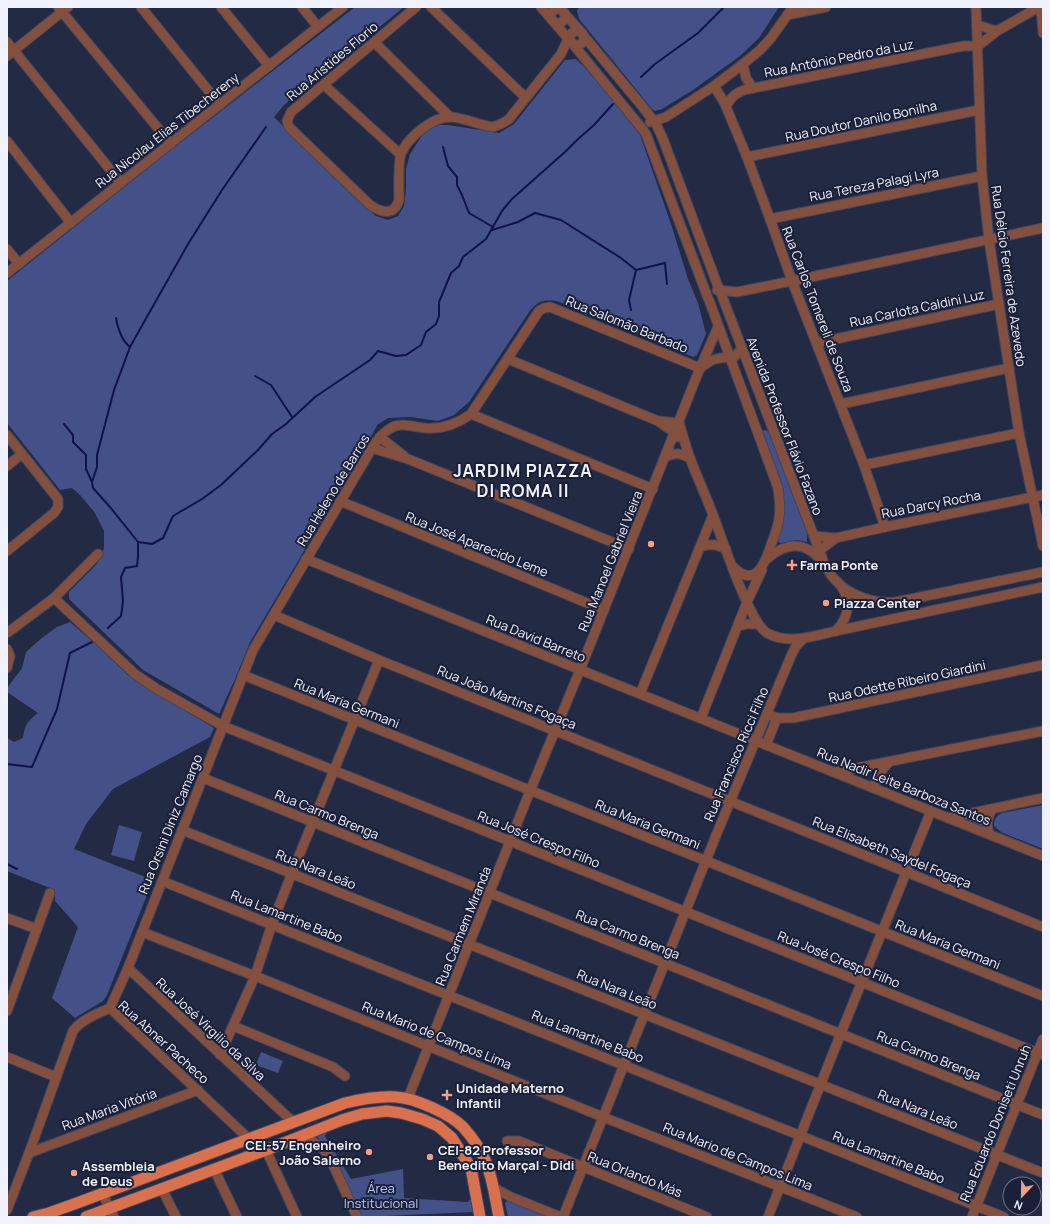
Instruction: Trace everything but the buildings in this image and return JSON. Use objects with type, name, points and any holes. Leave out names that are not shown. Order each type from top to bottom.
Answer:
[{"type":"main road","points":[[33,1217],[49,1213],[249,1138],[286,1121],[359,1099],[374,1097],[408,1098],[444,1114],[462,1126],[476,1144],[485,1160],[494,1188],[498,1213]]},
{"type":"main road","points":[[86,1217],[111,1213],[162,1189],[348,1118],[362,1114],[398,1109],[404,1106],[408,1098]]},
{"type":"main road","points":[[386,1111],[401,1113],[422,1119],[438,1126],[452,1138],[472,1168],[480,1217]]},
{"type":"main road","points":[[286,1121],[291,1133],[294,1136],[300,1136]]},
{"type":"street","points":[[141,7],[220,105]]},
{"type":"street","points":[[221,7],[269,66]]},
{"type":"street","points":[[302,7],[318,27]]},
{"type":"street","name":"Rua Nicolau Elias Tibechereny","points":[[7,273],[343,7]]},
{"type":"street","name":"Rua Aristides Florio","points":[[400,154],[398,205],[391,211],[382,212],[370,205],[289,127],[287,121],[291,112],[416,7]]},
{"type":"street","points":[[431,7],[526,98]]},
{"type":"street","name":"Avenida Professor Flávio Fazano","points":[[541,7],[572,42],[645,132],[778,488],[780,506],[779,519],[767,559]]},
{"type":"street","points":[[645,132],[645,125],[655,126],[666,117],[714,86],[760,50],[794,7]]},
{"type":"street","points":[[787,15],[825,7]]},
{"type":"street","name":"Rua Délcio Ferreira de Azevedo","points":[[976,7],[982,176],[989,240],[1019,433],[1043,546]]},
{"type":"street","points":[[1040,7],[1043,33]]},
{"type":"street","name":"Rua Antônio Pedro da Luz","points":[[963,46],[978,51],[997,31],[1040,7]]},
{"type":"street","points":[[10,53],[63,9],[170,144]]},
{"type":"street","name":"Avenida Professor Flávio Fazano","points":[[552,21],[552,12],[563,11],[642,106],[655,126],[825,565]]},
{"type":"street","points":[[977,25],[997,31]]},
{"type":"street","name":"Rua Antônio Pedro da Luz","points":[[725,104],[738,92],[963,46],[977,35],[997,31]]},
{"type":"street","points":[[324,85],[400,154],[407,144],[420,131],[431,122],[439,119],[450,117],[493,127],[509,119],[572,42],[583,42],[584,38],[582,34]]},
{"type":"street","points":[[7,42],[10,53],[121,183]]},
{"type":"street","points":[[374,42],[450,117]]},
{"type":"street","points":[[743,64],[746,78],[753,88]]},
{"type":"street","name":"Rua Carlos Tomereli de Souza","points":[[714,86],[725,104],[747,157],[792,281],[864,465],[885,527]]},
{"type":"street","points":[[704,93],[715,95],[725,104]]},
{"type":"street","name":"Rua Doutor Danilo Bonilha","points":[[747,157],[980,110]]},
{"type":"street","points":[[7,141],[71,222]]},
{"type":"street","name":"Rua Tereza Palagi Lyra","points":[[770,218],[982,176]]},
{"type":"street","points":[[708,299],[708,294],[711,291],[720,295],[737,292],[1043,228]]},
{"type":"street","points":[[7,249],[19,264]]},
{"type":"street","name":"Rua Carlota Caldini Luz","points":[[816,342],[999,304]]},
{"type":"street","name":"Rua Salomão Barbado","points":[[544,308],[550,307],[700,368]]},
{"type":"street","name":"Rua Heleno de Barros","points":[[253,650],[340,501],[380,436],[392,427],[398,425],[424,428],[446,427],[459,422],[471,414],[539,311],[544,308]]},
{"type":"street","name":"Rua Manoel Gabriel Vieira","points":[[541,763],[653,489],[700,368],[718,327]]},
{"type":"street","points":[[700,368],[712,360],[734,357],[738,354],[741,346]]},
{"type":"street","points":[[508,359],[658,421],[675,433],[690,458]]},
{"type":"street","points":[[841,404],[1009,368]]},
{"type":"street","points":[[471,414],[653,489]]},
{"type":"street","points":[[658,421],[679,423],[690,458],[747,602],[758,624],[768,634],[783,639],[803,639],[1043,587]]},
{"type":"street","points":[[864,465],[1019,433]]},
{"type":"street","points":[[7,435],[58,499],[58,507],[54,513],[7,551]]},
{"type":"street","points":[[380,436],[408,459]]},
{"type":"street","points":[[372,448],[408,459],[628,549]]},
{"type":"street","points":[[665,457],[679,453],[690,458]]},
{"type":"street","points":[[7,466],[22,454]]},
{"type":"street","name":"Rua Darcy Rocha","points":[[814,536],[836,538],[1043,495]]},
{"type":"street","name":"Rua José Aparecido Leme","points":[[340,501],[604,610]]},
{"type":"street","points":[[640,694],[713,515]]},
{"type":"street","name":"Rua Darcy Rocha","points":[[819,551],[836,538]]},
{"type":"street","points":[[700,547],[706,544],[713,544],[726,549]]},
{"type":"street","points":[[732,566],[742,574],[751,575],[758,572],[767,559],[780,549],[798,546],[813,552],[825,565],[831,575],[841,586],[845,594],[848,609],[846,617],[836,631]]},
{"type":"street","points":[[7,633],[54,598],[98,554]]},
{"type":"street","name":"Rua David Barreto","points":[[306,559],[756,741]]},
{"type":"street","points":[[701,718],[747,602],[767,559]]},
{"type":"street","points":[[841,586],[862,598],[876,602],[888,603],[1043,572]]},
{"type":"street","name":"Rua José Crespo Filho","points":[[54,598],[135,674],[223,726],[1040,1054]]},
{"type":"street","name":"Rua João Martins Fogaça","points":[[274,615],[379,660],[730,802]]},
{"type":"street","points":[[738,626],[758,624]]},
{"type":"street","points":[[783,639],[791,656]]},
{"type":"street","name":"Rua Francisco Ricci Filho","points":[[562,1217],[730,802],[791,656],[796,646],[803,639]]},
{"type":"street","points":[[7,649],[10,656],[7,668]]},
{"type":"street","name":"Rua Orsini Diniz Camargo","points":[[110,1008],[128,968],[253,650]]},
{"type":"street","points":[[220,1055],[254,976],[272,924],[312,822],[379,660]]},
{"type":"street","name":"Rua Odette Ribeiro Giardini","points":[[767,714],[777,718],[793,718],[1043,665]]},
{"type":"street","name":"Rua Maria Germani","points":[[243,675],[1043,996]]},
{"type":"street","points":[[766,745],[777,718]]},
{"type":"street","points":[[834,772],[1043,731]]},
{"type":"street","name":"Rua Nadir Leite Barboza Santos","points":[[756,741],[1043,856]]},
{"type":"street","points":[[874,788],[876,780],[889,762]]},
{"type":"street","name":"Rua Carmem Miranda","points":[[408,1098],[541,763]]},
{"type":"street","points":[[855,780],[862,772],[873,765]]},
{"type":"street","name":"Rua Carmo Brenga","points":[[203,778],[1043,1115]]},
{"type":"street","points":[[948,818],[1043,798]]},
{"type":"street","name":"Rua Elisabeth Saydel Fogaça","points":[[730,802],[1043,927]]},
{"type":"street","points":[[989,834],[987,822],[988,815],[992,809]]},
{"type":"street","points":[[768,1217],[861,982],[931,811]]},
{"type":"street","name":"Rua Nara Leão","points":[[182,830],[1043,1173]]},
{"type":"street","name":"Rua Lamartine Babo","points":[[162,880],[1004,1217]]},
{"type":"street","points":[[7,1011],[50,893]]},
{"type":"street","points":[[7,918],[37,929]]},
{"type":"street","name":"Rua Mario de Campos Lima","points":[[142,932],[857,1217]]},
{"type":"street","name":"Rua José Virgilio da Silva","points":[[128,968],[220,1055],[286,1121]]},
{"type":"street","name":"Rua Abner Pacheco","points":[[7,1210],[73,1030],[92,1016],[110,1008],[249,1138]]},
{"type":"street","points":[[233,1026],[333,1067],[345,1076]]},
{"type":"street","name":"Rua Eduardo Doniseti Unruh","points":[[972,1217],[1017,1104],[1040,1054],[1043,1039]]},
{"type":"street","points":[[7,1057],[56,1077]]},
{"type":"street","name":"Rua Maria Vitória","points":[[29,1152],[198,1090]]},
{"type":"street","points":[[300,1136],[311,1140],[321,1147],[329,1156],[357,1217]]},
{"type":"street","name":"Rua Orlando Más","points":[[507,1141],[519,1141],[707,1217]]},
{"type":"street","points":[[266,1150],[297,1217]]},
{"type":"street","points":[[214,1169],[237,1217]]},
{"type":"street","points":[[494,1188],[511,1197],[562,1217]]},
{"type":"street","points":[[162,1189],[176,1217]]},
{"type":"street","points":[[102,1193],[111,1213]]},
{"type":"street","points":[[498,1213],[498,1204],[502,1199],[511,1197]]},
{"type":"green space","points":[[355,7],[404,7],[285,104],[274,117],[365,207],[376,216],[388,220],[398,216],[404,206],[406,169],[410,154],[423,134],[436,125],[448,125],[499,133],[514,124],[565,60],[576,59],[595,78],[640,135],[672,227],[688,279],[698,303],[706,334],[697,355],[693,357],[557,301],[541,302],[535,305],[529,312],[469,402],[454,415],[438,421],[410,417],[388,418],[377,425],[368,443],[250,642],[219,714],[143,670],[69,599],[69,592],[97,564],[104,549],[104,531],[95,513],[80,495],[72,488],[60,490],[7,423],[7,281],[158,160]]},
{"type":"green space","points":[[579,7],[779,7],[759,38],[740,56],[693,90],[662,109],[655,111],[579,19],[577,11]]},
{"type":"green space","points":[[762,430],[769,431],[807,533],[807,542],[797,540],[780,543],[778,541],[782,528],[784,511],[783,487]]},
{"type":"green space","points":[[70,622],[128,675],[214,728],[210,737],[113,789],[86,824],[74,849],[153,880],[107,995],[103,1001],[75,1018],[52,998],[78,927],[55,901],[55,890],[7,871],[7,738],[14,742],[23,738],[27,724],[38,713],[7,692],[7,688],[22,668],[26,652],[57,627]]},
{"type":"green space","points":[[1043,805],[1043,849],[1001,832],[994,826],[994,821],[998,815],[1002,813]]},
{"type":"green space","points":[[984,816],[982,823],[983,827],[968,820],[967,818]]},
{"type":"green space","points":[[119,825],[142,832],[134,861],[111,855]]},
{"type":"green space","points":[[261,1052],[283,1061],[278,1073],[256,1065]]},
{"type":"green space","name":"Área Institucional","points":[[328,1130],[325,1136],[351,1179],[403,1169],[404,1198],[468,1202],[471,1198],[474,1212],[361,1217],[332,1157],[316,1135]]},
{"type":"green space","points":[[508,1200],[550,1217],[508,1217],[505,1203]]},
{"type":"waterway","points":[[641,77],[655,64],[698,33],[724,7]]},
{"type":"waterway","points":[[108,628],[121,616],[123,601],[121,577],[125,568],[137,566],[138,542],[152,544],[163,538],[173,516],[202,499],[221,485],[258,450],[272,434],[286,424],[315,397],[370,360],[378,351],[396,356],[406,355],[421,345],[426,332],[436,324],[439,316],[439,302],[451,273],[459,266],[463,257],[486,239],[502,211],[512,199],[594,125],[613,104]]},
{"type":"waterway","points":[[92,482],[97,467],[97,455],[114,390],[130,347],[188,244],[222,190],[266,127]]},
{"type":"waterway","points":[[443,147],[448,166],[457,177],[457,185],[469,213],[493,227]]},
{"type":"waterway","points":[[492,230],[518,222],[535,213],[561,220],[621,258],[636,270],[629,300],[631,310]]},
{"type":"waterway","points":[[636,270],[665,263],[667,284]]},
{"type":"waterway","points":[[116,318],[120,334],[130,347]]},
{"type":"waterway","points":[[255,376],[271,385],[292,417]]},
{"type":"waterway","points":[[64,424],[73,435],[73,442],[86,455],[86,469],[93,488],[138,542]]},
{"type":"waterway","points":[[7,764],[32,767],[57,709],[70,653],[92,642]]},
{"type":"waterway","points":[[7,864],[17,869]]},
{"type":"place","name":"ㅤ","points":[[651,544]]},
{"type":"place","name":"Farma Ponte","points":[[792,565]]},
{"type":"place","name":"Piazza Center","points":[[826,603]]},
{"type":"place","name":"Unidade Materno Infantil","points":[[447,1095]]},
{"type":"place","name":"CEI-57 Engenheiro João Salerno","points":[[369,1152]]},
{"type":"place","name":"CEI-82 Professor Benedito Marçal - Didi","points":[[430,1157]]},
{"type":"place","name":"Assembleia de Deus","points":[[74,1173]]},
{"type":"district","name":"JARDIM PIAZZA DI ROMA II","points":[[523,480]]}]
